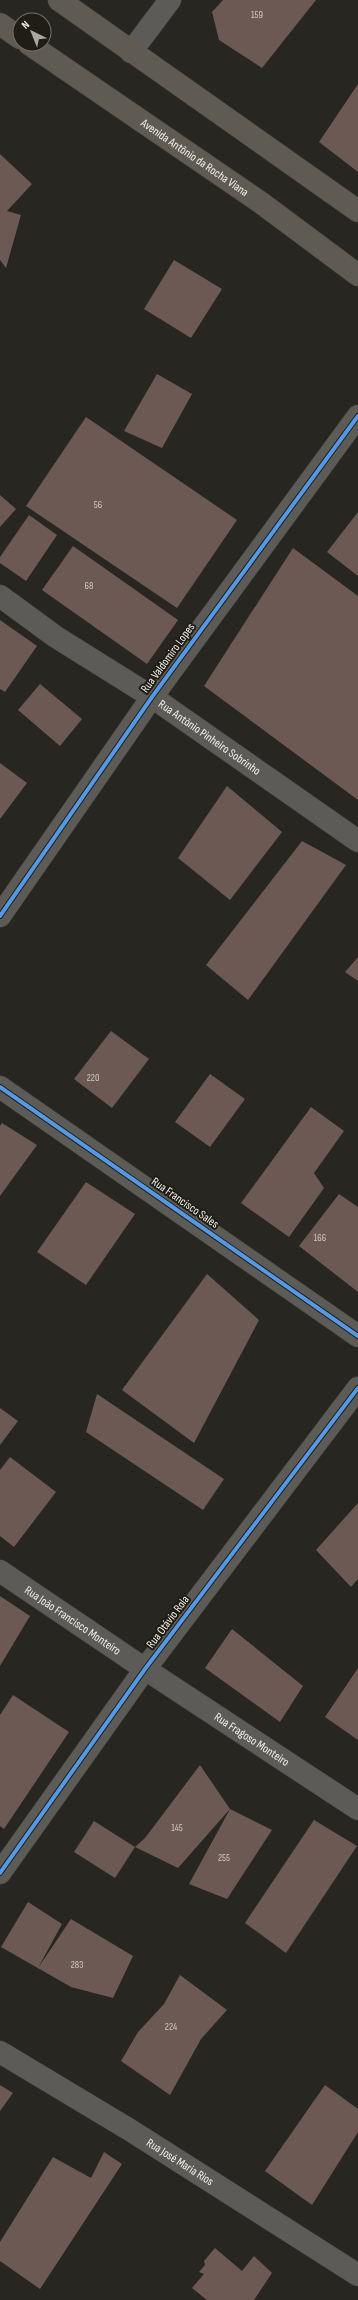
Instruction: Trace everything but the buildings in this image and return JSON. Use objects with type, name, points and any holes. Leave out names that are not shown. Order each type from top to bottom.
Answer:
[{"type":"main road","points":[[59,0],[358,211]]},
{"type":"main road","points":[[0,24],[12,32]]},
{"type":"main road","name":"Avenida Antônio da Rocha Viana","points":[[41,52],[260,202],[358,275]]},
{"type":"street","points":[[131,52],[170,0]]},
{"type":"street","name":"Rua Valdomiro Lopes","points":[[0,916],[152,697],[358,416]]},
{"type":"street","name":"Rua Antônio Pinheiro Sobrinho","points":[[0,596],[56,637],[152,697],[358,841]]},
{"type":"street","name":"Rua Francisco Sales","points":[[0,1087],[358,1336]]},
{"type":"street","name":"Rua Otávio Rola","points":[[0,1873],[146,1669],[358,1388]]},
{"type":"street","name":"Rua João Francisco Monteiro","points":[[0,1571],[146,1669]]},
{"type":"street","name":"Rua Fragoso Monteiro","points":[[146,1669],[358,1809]]},
{"type":"street","name":"Rua José Maria Rios","points":[[0,2052],[136,2135],[358,2275]]},
{"type":"cycle path","points":[[0,916],[152,697],[358,416]]},
{"type":"cycle path","points":[[0,1087],[358,1336]]},
{"type":"cycle path","points":[[0,1873],[145,1669],[358,1388]]}]
